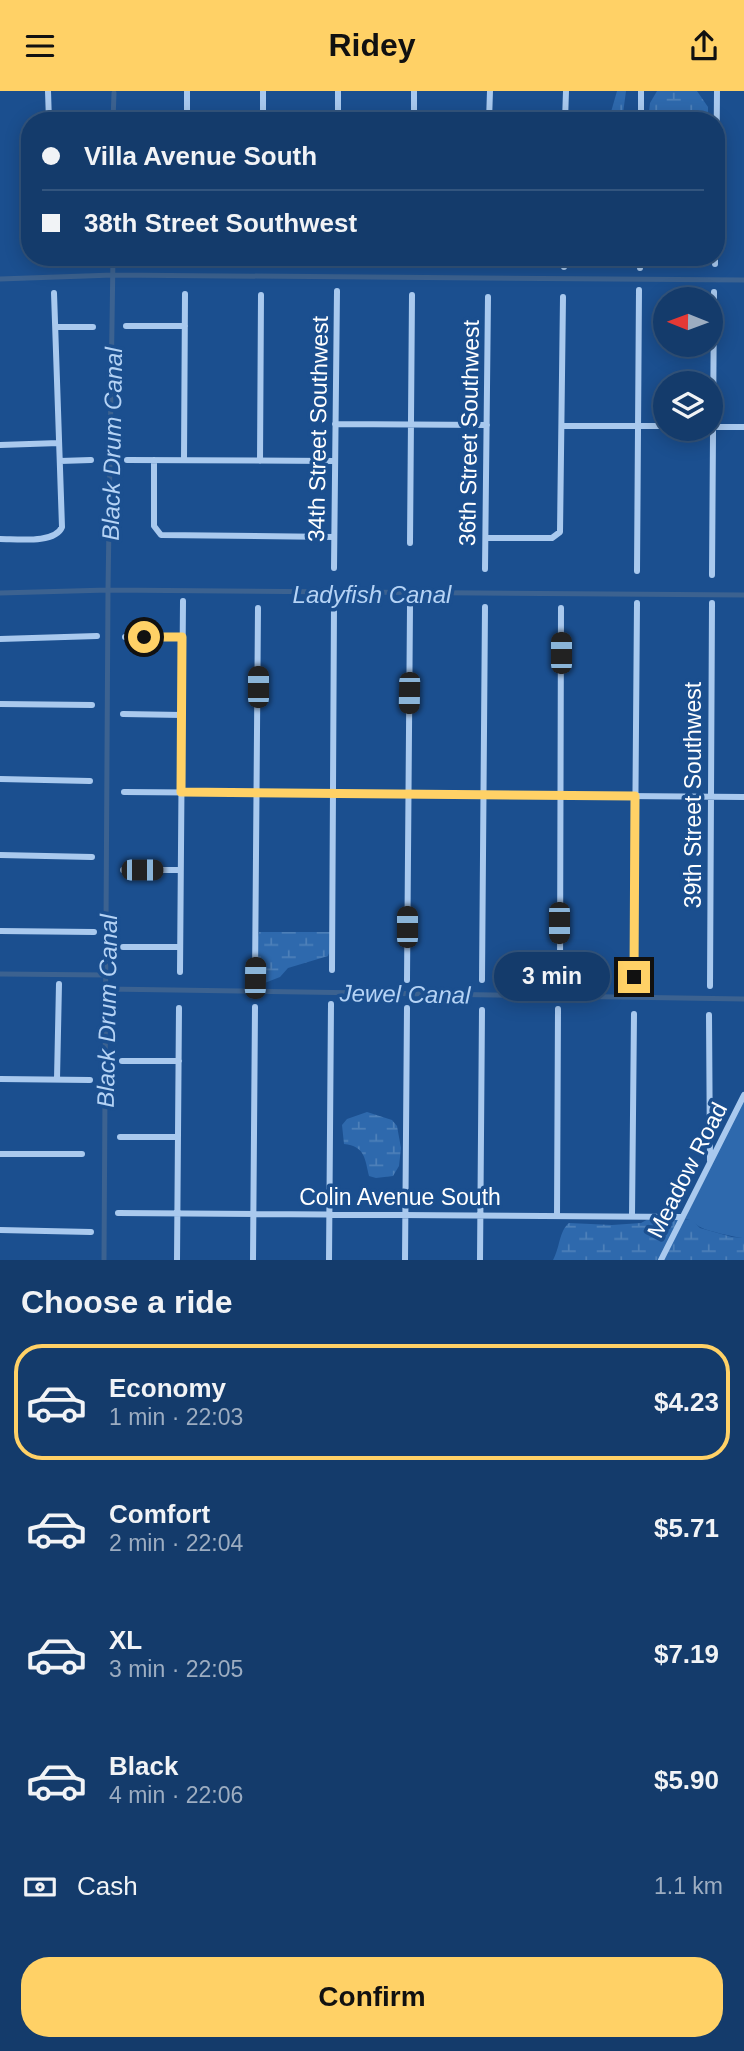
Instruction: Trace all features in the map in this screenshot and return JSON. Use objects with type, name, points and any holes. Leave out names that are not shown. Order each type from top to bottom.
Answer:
[{"type":"street","points":[[48,91],[49,112]]},
{"type":"street","points":[[187,91],[187,112]]},
{"type":"street","points":[[263,91],[263,112]]},
{"type":"street","points":[[338,91],[338,112]]},
{"type":"street","points":[[414,91],[414,112]]},
{"type":"street","points":[[489,112],[490,91]]},
{"type":"street","points":[[565,112],[566,91]]},
{"type":"street","points":[[641,91],[641,112]]},
{"type":"street","points":[[717,91],[717,112]]},
{"type":"street","points":[[637,571],[639,290]]},
{"type":"street","name":"34th Street Southwest","points":[[334,568],[337,291]]},
{"type":"street","points":[[0,539],[52,538],[60,533],[62,527],[54,293]]},
{"type":"street","points":[[184,460],[185,294]]},
{"type":"street","points":[[260,461],[261,295]]},
{"type":"street","points":[[410,543],[412,295]]},
{"type":"street","name":"36th Street Southwest","points":[[485,569],[488,297]]},
{"type":"street","points":[[485,538],[552,538],[557,536],[562,527],[563,297]]},
{"type":"street","points":[[126,326],[185,326]]},
{"type":"street","points":[[56,327],[93,327]]},
{"type":"street","points":[[335,424],[487,425]]},
{"type":"street","points":[[562,426],[653,426]]},
{"type":"street","points":[[723,427],[744,427]]},
{"type":"street","points":[[712,441],[712,575]]},
{"type":"street","points":[[0,445],[59,443]]},
{"type":"street","points":[[60,461],[91,460]]},
{"type":"street","points":[[127,460],[335,461]]},
{"type":"street","points":[[154,460],[154,526],[161,535],[334,537]]},
{"type":"street","points":[[180,972],[183,601]]},
{"type":"street","points":[[634,977],[637,603]]},
{"type":"street","name":"39th Street Southwest","points":[[710,986],[712,604]]},
{"type":"street","points":[[332,970],[334,606]]},
{"type":"street","points":[[407,980],[410,607]]},
{"type":"street","points":[[482,979],[485,607]]},
{"type":"street","points":[[255,978],[258,608]]},
{"type":"street","points":[[560,971],[561,608]]},
{"type":"street","points":[[0,639],[97,636]]},
{"type":"street","points":[[125,637],[182,637]]},
{"type":"street","points":[[0,704],[92,705]]},
{"type":"street","points":[[123,714],[182,715]]},
{"type":"street","points":[[0,779],[90,781]]},
{"type":"street","points":[[124,792],[744,797]]},
{"type":"street","points":[[0,855],[92,857]]},
{"type":"street","points":[[123,870],[180,870]]},
{"type":"street","points":[[0,931],[93,932]]},
{"type":"street","points":[[123,947],[180,947]]},
{"type":"street","points":[[57,1079],[59,984]]},
{"type":"street","points":[[329,1260],[331,1005]]},
{"type":"street","points":[[253,1260],[255,1007]]},
{"type":"street","points":[[177,1260],[179,1008]]},
{"type":"street","points":[[405,1260],[407,1008]]},
{"type":"street","points":[[557,1216],[558,1009]]},
{"type":"street","points":[[480,1260],[482,1010]]},
{"type":"street","points":[[632,1216],[634,1014]]},
{"type":"street","points":[[709,1015],[710,1163]]},
{"type":"street","points":[[122,1061],[179,1061]]},
{"type":"street","points":[[0,1079],[90,1080]]},
{"type":"street","name":"Meadow Road","points":[[661,1260],[744,1095]]},
{"type":"street","points":[[120,1137],[178,1137]]},
{"type":"street","points":[[0,1154],[82,1154]]},
{"type":"street","name":"Colin Avenue South","points":[[118,1213],[682,1217]]},
{"type":"street","points":[[0,1230],[91,1232]]},
{"type":"green space","points":[[617,91],[626,91],[623,112],[611,112]]},
{"type":"green space","points":[[657,91],[697,91],[708,107],[708,112],[649,112],[650,103]]},
{"type":"green space","points":[[259,932],[333,932],[333,942],[328,956],[288,968],[280,977],[257,986]]},
{"type":"green space","points":[[744,1099],[744,1238],[708,1230],[685,1219]]},
{"type":"green space","points":[[367,1112],[392,1120],[397,1126],[401,1148],[399,1166],[393,1176],[369,1176],[360,1151],[344,1144],[342,1125],[347,1119]]},
{"type":"green space","points":[[652,1217],[692,1220],[700,1228],[744,1238],[744,1260],[553,1260],[563,1230],[569,1223],[641,1223]]},
{"type":"waterway","name":"Black Drum Canal","points":[[113,112],[114,93]]},
{"type":"waterway","name":"Black Drum Canal","points":[[104,1260],[113,266]]},
{"type":"waterway","points":[[0,279],[113,275],[744,280]]},
{"type":"waterway","name":"Ladyfish Canal","points":[[0,593],[108,590],[744,595]]},
{"type":"waterway","name":"Jewel Canal","points":[[0,974],[107,975]]},
{"type":"waterway","name":"Jewel Canal","points":[[107,989],[744,999]]},
{"type":"route","points":[[144,637],[182,637],[181,792],[635,796],[634,977]]}]
